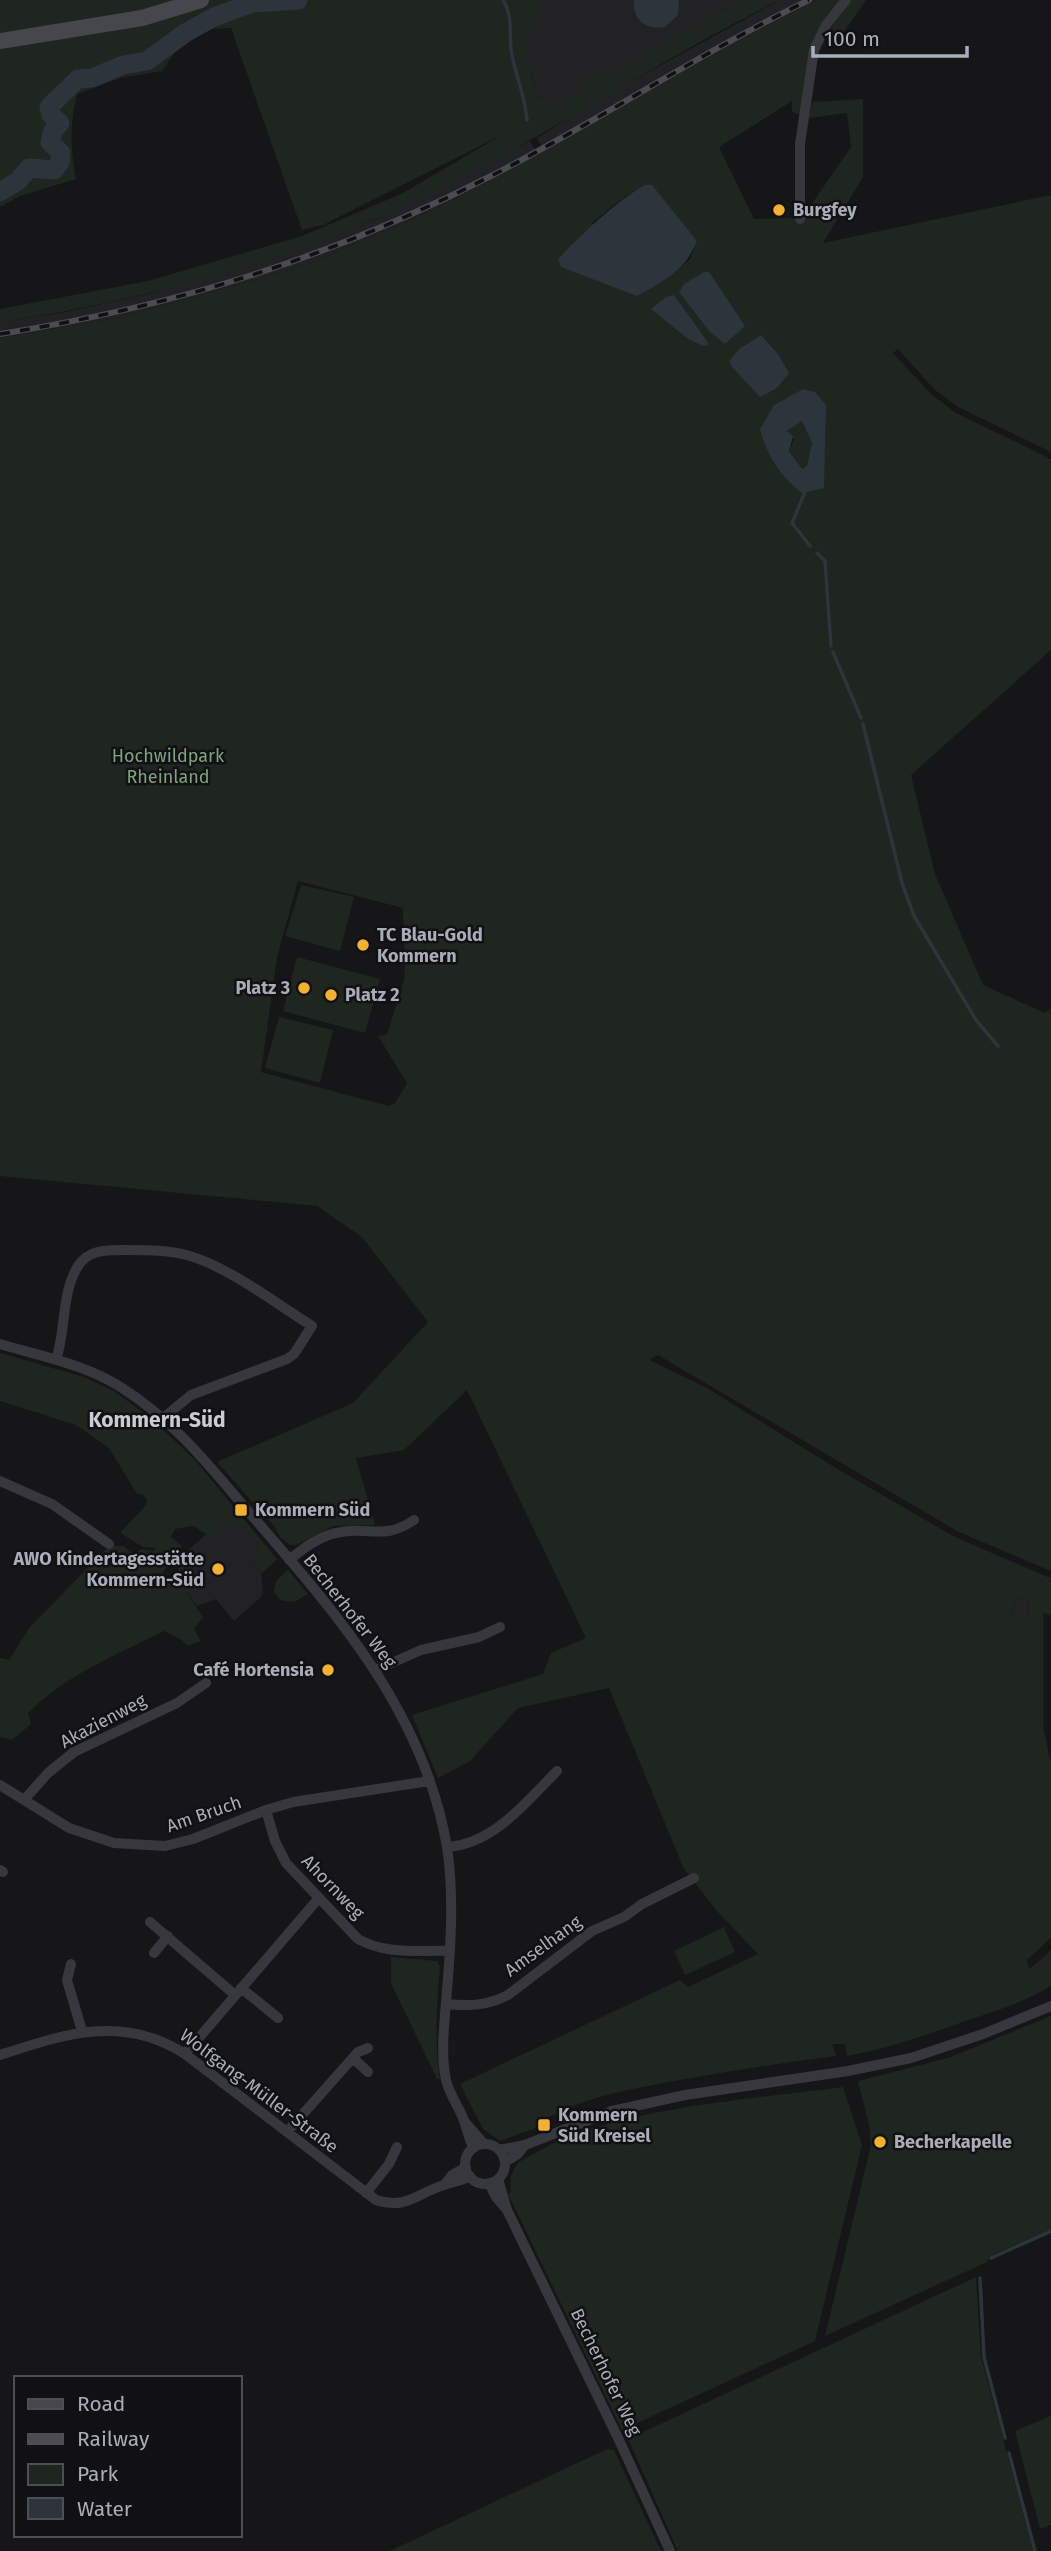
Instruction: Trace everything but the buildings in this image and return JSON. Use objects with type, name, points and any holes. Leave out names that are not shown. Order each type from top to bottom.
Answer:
[{"type":"main road","points":[[0,41],[142,18],[201,0]]},
{"type":"street","points":[[800,219],[800,144],[814,50],[826,25],[846,0]]},
{"type":"street","points":[[56,1360],[69,1287],[78,1265],[100,1250],[153,1250],[192,1256],[219,1268],[312,1326],[294,1354],[287,1359],[191,1395],[163,1418]]},
{"type":"street","name":"Becherhofer Weg","points":[[0,1344],[85,1370],[118,1385],[163,1418],[203,1456],[264,1527],[376,1670],[419,1751],[447,1847],[451,1901],[444,2061],[446,2078],[465,2122],[479,2146]]},
{"type":"street","points":[[0,1481],[52,1504],[109,1544]]},
{"type":"street","points":[[289,1560],[320,1537],[342,1531],[398,1531],[414,1520]]},
{"type":"street","points":[[376,1670],[421,1650],[479,1637],[500,1627]]},
{"type":"street","name":"Akazienweg","points":[[24,1800],[48,1773],[74,1752],[177,1703],[206,1683]]},
{"type":"street","points":[[447,1847],[485,1837],[504,1823],[557,1771]]},
{"type":"street","name":"Am Bruch","points":[[0,1785],[69,1828],[114,1843],[165,1846],[193,1839],[293,1802],[429,1781]]},
{"type":"street","name":"Ahornweg","points":[[266,1810],[275,1842],[286,1863],[358,1939],[388,1950],[450,1951]]},
{"type":"street","name":"Amselhang","points":[[446,2004],[478,2006],[508,1995],[592,1931],[624,1917],[642,1904],[694,1878]]},
{"type":"street","points":[[184,2054],[318,1899]]},
{"type":"street","points":[[150,1922],[238,1991],[278,2018]]},
{"type":"street","points":[[154,1953],[167,1936]]},
{"type":"street","points":[[71,1964],[66,1980],[82,2031]]},
{"type":"street","points":[[525,2145],[518,2154],[505,2162],[494,2181],[479,2182],[468,2171],[467,2156],[479,2146],[499,2150],[525,2145],[612,2111],[661,2100],[848,2071],[911,2057],[983,2034],[1051,2006]]},
{"type":"street","name":"Wolfgang-Müller-Straße","points":[[0,2054],[82,2031],[128,2031],[155,2038],[184,2054],[366,2193],[389,2204],[405,2203],[445,2184],[452,2175],[468,2171]]},
{"type":"street","points":[[287,2133],[352,2058],[368,2048]]},
{"type":"street","points":[[352,2058],[369,2072]]},
{"type":"street","points":[[366,2193],[389,2164],[397,2147]]},
{"type":"street","points":[[499,2150],[505,2162]]},
{"type":"street","name":"Becherhofer Weg","points":[[494,2181],[496,2197],[508,2210],[670,2551]]},
{"type":"shaded area","points":[[542,0],[741,0],[561,105],[538,99],[527,59],[527,38],[532,16]]},
{"type":"shaded area","points":[[780,0],[817,0],[751,33],[543,149],[537,138],[597,100]]},
{"type":"shaded area","points":[[530,141],[537,153],[493,179],[431,211],[302,267],[123,317],[0,338],[0,322],[61,313],[152,293],[313,243],[374,220]]},
{"type":"shaded area","name":"AWO Kindertagesstätte Kommern-Süd","points":[[242,1521],[259,1544],[254,1564],[261,1574],[263,1592],[261,1597],[234,1621],[216,1599],[197,1606],[182,1587],[174,1585],[174,1579],[186,1552],[216,1525]]},
{"type":"shaded area","points":[[1015,1597],[1030,1601],[1028,1623],[1009,1618]]},
{"type":"green space","points":[[0,0],[542,0],[528,37],[531,72],[538,99],[561,105],[589,87],[590,72],[610,75],[741,0],[780,0],[678,54],[528,142],[426,196],[373,220],[283,254],[190,283],[95,305],[0,322],[0,309],[148,281],[302,236],[401,194],[500,136],[323,225],[302,230],[231,28],[209,29],[176,51],[162,71],[120,78],[77,94],[72,137],[76,179],[20,196],[0,207]]},
{"type":"green space","name":"Hochwildpark Rheinland","points":[[817,0],[843,0],[824,23],[801,115],[792,112],[792,101],[719,147],[754,219],[802,218],[851,147],[847,113],[809,118],[812,102],[863,99],[863,177],[823,243],[1051,195],[1051,452],[958,407],[935,390],[898,349],[893,353],[931,394],[956,413],[1051,459],[1051,650],[911,775],[935,874],[983,985],[1045,1013],[1051,1008],[1051,1571],[957,1531],[658,1355],[649,1360],[707,1388],[839,1470],[955,1537],[1050,1578],[1051,1574],[1051,1615],[1043,1613],[1043,1726],[1051,1765],[1051,1938],[1027,1960],[1029,1969],[1051,1951],[1051,1986],[1002,2009],[879,2049],[847,2056],[845,2044],[832,2044],[836,2056],[691,2078],[595,2098],[559,2112],[541,2122],[541,2126],[500,2141],[483,2129],[460,2084],[680,1980],[688,1987],[758,1954],[717,1911],[684,1869],[609,1688],[518,1708],[470,1761],[438,1778],[412,1715],[543,1674],[551,1653],[586,1638],[467,1390],[404,1450],[356,1458],[375,1525],[333,1526],[296,1545],[290,1545],[280,1537],[274,1526],[217,1462],[353,1403],[428,1322],[362,1237],[317,1206],[0,1176],[0,338],[123,317],[302,267],[431,211],[493,179],[751,33]],"holes":[[[644,185],[697,241],[690,259],[665,280],[592,223]],[[761,335],[778,354],[729,361],[739,349]],[[774,405],[826,405],[802,493]],[[298,881],[403,908],[405,976],[387,1035],[378,1036],[407,1083],[395,1103],[389,1106],[261,1072],[277,957]],[[1015,1597],[1030,1601],[1028,1622],[1009,1617]]]},
{"type":"green space","points":[[850,0],[866,0],[840,37],[824,38]]},
{"type":"green space","points":[[802,421],[812,443],[807,466],[802,470],[789,450],[794,440],[787,431]]},
{"type":"green space","points":[[301,885],[354,897],[340,951],[285,936]]},
{"type":"green space","points":[[297,957],[380,979],[365,1033],[283,1011]]},
{"type":"green space","points":[[279,1017],[333,1030],[320,1083],[265,1068]]},
{"type":"green space","points":[[0,1353],[84,1377],[114,1391],[153,1420],[195,1460],[277,1559],[261,1574],[254,1564],[259,1544],[248,1531],[237,1525],[225,1526],[210,1536],[193,1526],[175,1529],[171,1537],[182,1546],[163,1572],[174,1585],[182,1586],[203,1617],[194,1629],[201,1641],[187,1646],[182,1640],[164,1631],[110,1657],[42,1700],[28,1713],[31,1724],[12,1740],[0,1737],[0,1658],[9,1660],[30,1627],[109,1546],[123,1546],[132,1553],[142,1549],[153,1551],[156,1548],[143,1547],[120,1533],[146,1505],[147,1499],[142,1494],[137,1494],[109,1448],[76,1425],[0,1401]]},
{"type":"green space","points":[[288,1570],[308,1594],[294,1602],[280,1600],[274,1592],[276,1581]]},
{"type":"green space","points":[[724,1927],[735,1952],[685,1975],[674,1951]]},
{"type":"green space","points":[[391,1957],[437,1961],[440,1966],[437,2037],[440,2079],[437,2079],[391,1983]]},
{"type":"green space","points":[[1051,2016],[1051,2229],[990,2256],[987,2262],[825,2336],[871,2145],[858,2081],[948,2058]]},
{"type":"green space","points":[[843,2087],[862,2145],[815,2341],[622,2430],[508,2194],[511,2192],[511,2176],[516,2166],[567,2137],[634,2117],[703,2104]]},
{"type":"green space","points":[[976,2277],[981,2357],[1033,2551],[678,2551],[628,2439]]},
{"type":"green space","points":[[1051,2416],[1051,2525],[1040,2529],[1015,2431]]},
{"type":"green space","points":[[607,2449],[614,2450],[661,2551],[390,2551]]},
{"type":"water","points":[[634,0],[679,0],[678,15],[665,27],[646,25],[635,13]]},
{"type":"water","points":[[644,185],[652,185],[697,241],[680,268],[637,296],[561,267],[558,259],[578,239],[609,210]]},
{"type":"water","points":[[704,272],[709,272],[745,326],[725,344],[709,331],[679,292],[684,284]]},
{"type":"water","points":[[674,295],[708,345],[703,346],[687,338],[651,309],[666,297]]},
{"type":"water","points":[[761,335],[778,354],[789,373],[777,388],[760,397],[729,361],[739,349]]},
{"type":"water","points":[[803,389],[815,392],[826,405],[824,488],[802,493],[775,465],[760,429],[774,405]],"holes":[[[802,421],[812,443],[807,466],[802,469],[789,451],[793,436],[787,431]]]},
{"type":"waterway","points":[[0,192],[18,181],[29,168],[54,170],[60,162],[61,153],[50,142],[53,131],[60,123],[51,115],[49,107],[78,79],[92,78],[123,65],[147,61],[185,33],[214,17],[252,3],[298,0]]},
{"type":"waterway","points":[[503,0],[509,18],[512,58],[527,120]]},
{"type":"waterway","points":[[805,492],[792,523],[810,546]]},
{"type":"waterway","points":[[817,553],[825,561],[831,646]]},
{"type":"waterway","points":[[833,652],[861,718]]},
{"type":"waterway","points":[[863,724],[902,883],[914,916],[976,1020],[998,1046]]},
{"type":"waterway","points":[[991,2258],[1051,2231]]},
{"type":"waterway","points":[[980,2278],[984,2357],[1005,2438]]},
{"type":"waterway","points":[[1009,2453],[1035,2551]]},
{"type":"railway","points":[[0,334],[129,309],[192,293],[253,275],[373,230],[493,175],[809,0]]},
{"type":"place","name":"Burgfey","points":[[779,210]]},
{"type":"place","name":"TC Blau-Gold Kommern","points":[[363,945]]},
{"type":"place","name":"Platz 3","points":[[304,988]]},
{"type":"place","name":"Platz 2","points":[[331,995]]},
{"type":"place","name":"Kommern Süd","points":[[241,1510]]},
{"type":"place","name":"AWO Kindertagesstätte Kommern-Süd","points":[[218,1569]]},
{"type":"place","name":"Café Hortensia","points":[[328,1670]]},
{"type":"place","name":"Kommern Süd Kreisel","points":[[544,2125]]},
{"type":"place","name":"Becherkapelle","points":[[880,2142]]},
{"type":"district","name":"Kommern-Süd","points":[[157,1420]]}]
